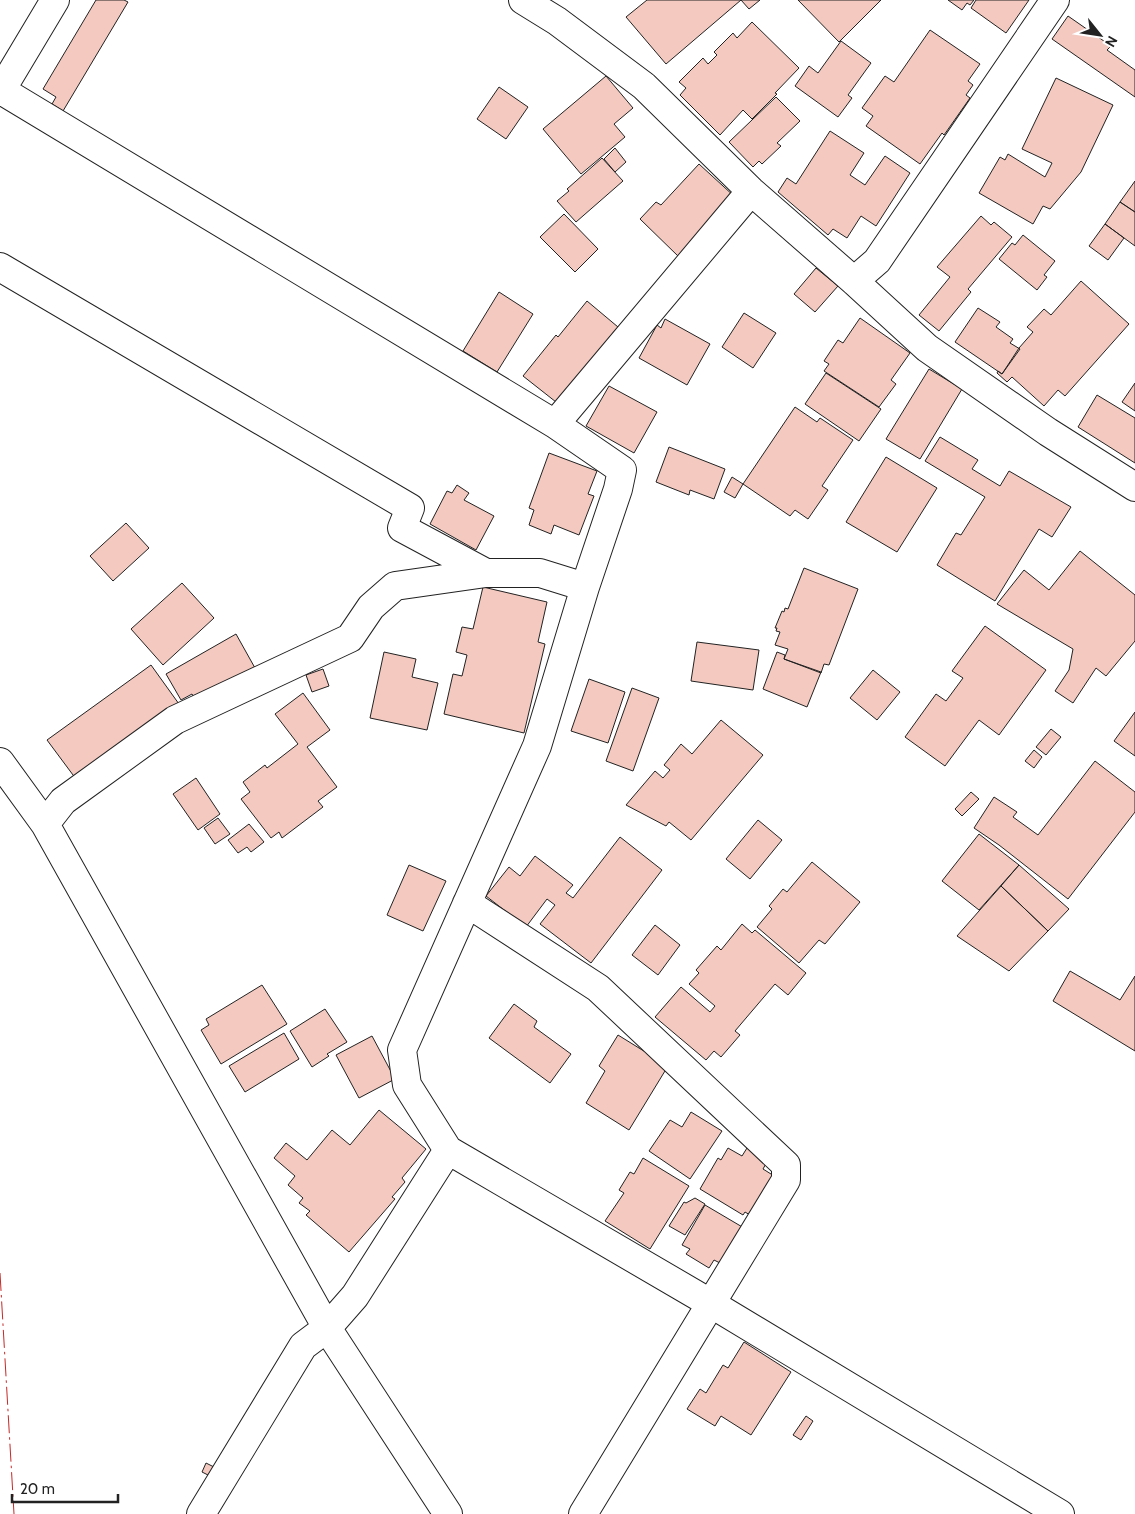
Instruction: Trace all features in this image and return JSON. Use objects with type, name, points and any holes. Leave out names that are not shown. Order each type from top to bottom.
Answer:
[{"type":"street","points":[[55,0],[1,91],[555,424],[622,470],[618,489],[585,587],[537,746],[402,1050],[407,1084],[448,1150],[710,1303],[1060,1514]]},
{"type":"street","points":[[522,0],[558,21],[644,86],[751,191],[854,281],[926,348],[1048,432],[1135,487]]},
{"type":"street","points":[[854,281],[877,261],[1055,0]]},
{"type":"street","points":[[555,424],[751,191]]},
{"type":"street","points":[[0,267],[410,508],[402,528],[486,574]]},
{"type":"street","points":[[46,824],[63,801],[175,720],[350,638],[371,608],[395,586],[486,574],[540,573],[585,587]]},
{"type":"street","points":[[0,762],[46,824],[327,1328],[448,1514]]},
{"type":"street","points":[[467,903],[598,988],[786,1166],[786,1180],[582,1514]]},
{"type":"street","points":[[201,1514],[303,1346],[327,1328],[355,1296],[448,1150]]},
{"type":"building","points":[[96,0],[124,0],[128,2],[63,111],[52,104],[56,97],[43,89]]},
{"type":"building","points":[[647,0],[741,0],[666,64],[626,17]]},
{"type":"building","points":[[741,0],[760,0],[749,9]]},
{"type":"building","points":[[798,0],[881,0],[839,42]]},
{"type":"building","points":[[948,0],[974,0],[970,5],[967,3],[962,10]]},
{"type":"building","points":[[976,0],[1029,0],[1006,33],[971,8]]},
{"type":"building","points":[[1068,16],[1111,46],[1107,50],[1135,70],[1135,97],[1052,39]]},
{"type":"building","points":[[752,22],[799,68],[752,119],[743,110],[720,135],[680,95],[686,88],[679,82],[703,58],[708,64],[717,55],[714,52],[733,33],[737,38]]},
{"type":"building","points":[[930,30],[980,64],[968,81],[973,85],[966,95],[970,98],[944,135],[942,133],[920,164],[866,126],[873,116],[862,108],[885,76],[894,82]]},
{"type":"building","points":[[841,41],[871,63],[848,95],[852,98],[838,117],[795,86],[809,66],[818,73]]},
{"type":"building","points":[[606,76],[633,108],[614,124],[625,137],[581,174],[543,129]]},
{"type":"building","points":[[1056,78],[1113,105],[1081,172],[1050,209],[1043,206],[1033,224],[979,193],[1000,157],[1005,160],[1008,154],[1045,177],[1052,163],[1022,149]]},
{"type":"building","points":[[499,87],[528,107],[506,139],[477,119]]},
{"type":"building","points":[[776,97],[800,121],[777,143],[781,146],[762,164],[759,161],[753,167],[729,142]]},
{"type":"building","points":[[830,131],[864,153],[850,175],[865,185],[885,156],[910,173],[876,226],[861,216],[847,238],[833,229],[828,235],[778,192],[787,178],[796,184]]},
{"type":"building","points":[[615,148],[626,162],[615,172],[604,159]]},
{"type":"building","points":[[602,158],[623,181],[576,222],[557,201],[569,191],[567,189]]},
{"type":"building","points":[[699,164],[735,197],[679,257],[640,219],[656,202],[661,205]]},
{"type":"building","points":[[1135,181],[1135,212],[1120,202]]},
{"type":"building","points":[[1120,202],[1135,212],[1135,246],[1105,224]]},
{"type":"building","points":[[564,214],[598,249],[575,272],[540,237]]},
{"type":"building","points":[[981,216],[991,225],[994,222],[1012,237],[968,289],[971,292],[939,331],[919,315],[950,277],[937,267]]},
{"type":"building","points":[[1105,224],[1124,238],[1108,260],[1089,246]]},
{"type":"building","points":[[1023,235],[1055,261],[1044,275],[1047,277],[1037,290],[999,259],[1012,243],[1015,245]]},
{"type":"building","points":[[816,268],[838,286],[815,312],[794,294]]},
{"type":"building","points":[[1081,281],[1129,324],[1065,396],[1058,390],[1044,406],[1012,377],[1007,382],[997,373],[998,371],[1002,374],[1019,348],[1033,332],[1027,327],[1044,309],[1051,315]]},
{"type":"building","points":[[499,292],[533,314],[497,372],[463,351]]},
{"type":"building","points":[[587,301],[618,327],[556,402],[523,376],[556,335],[558,337]]},
{"type":"building","points":[[978,308],[1000,322],[996,327],[1013,339],[1010,343],[1020,349],[1002,374],[955,342]]},
{"type":"building","points":[[744,313],[776,333],[753,368],[722,347]]},
{"type":"building","points":[[860,318],[910,353],[891,380],[896,384],[879,407],[824,371],[829,364],[824,361],[838,340],[843,343]]},
{"type":"building","points":[[665,319],[710,344],[687,385],[639,358],[657,325],[661,328]]},
{"type":"building","points":[[929,369],[962,389],[920,459],[886,439]]},
{"type":"building","points":[[826,373],[881,409],[859,441],[805,404]]},
{"type":"building","points":[[1135,383],[1135,411],[1122,402]]},
{"type":"building","points":[[609,386],[657,412],[634,453],[586,426]]},
{"type":"building","points":[[1097,395],[1135,418],[1135,463],[1078,427]]},
{"type":"building","points":[[795,407],[817,422],[820,418],[853,440],[822,486],[828,490],[808,519],[795,510],[790,516],[743,484]]},
{"type":"building","points":[[940,437],[978,460],[972,469],[1000,486],[1009,471],[1071,507],[1052,537],[1039,529],[995,601],[937,565],[956,533],[961,535],[985,497],[925,461]]},
{"type":"building","points":[[669,447],[725,469],[714,499],[690,490],[689,495],[656,482]]},
{"type":"building","points":[[549,453],[597,471],[588,494],[594,496],[579,535],[554,525],[551,534],[529,525],[534,510],[529,508]]},
{"type":"building","points":[[886,457],[937,488],[897,552],[846,522]]},
{"type":"building","points":[[732,477],[743,484],[735,498],[724,492]]},
{"type":"building","points":[[457,485],[469,493],[464,500],[494,516],[476,550],[430,524],[447,491],[452,493]]},
{"type":"building","points":[[126,523],[149,548],[113,581],[90,556]]},
{"type":"building","points":[[1080,551],[1135,595],[1135,641],[1106,676],[1096,668],[1073,703],[1055,691],[1069,670],[1073,649],[997,604],[1024,570],[1049,590]]},
{"type":"building","points":[[804,568],[858,589],[829,665],[824,664],[821,673],[784,659],[788,649],[775,645],[780,632],[776,631],[777,628],[775,628],[782,611],[784,612],[785,608],[788,609]]},
{"type":"building","points":[[182,583],[214,618],[163,665],[131,629]]},
{"type":"building","points":[[483,587],[547,602],[538,642],[545,644],[524,733],[444,714],[453,674],[462,676],[467,655],[456,652],[462,627],[473,629]]},
{"type":"building","points":[[985,626],[1046,670],[999,735],[979,720],[945,766],[905,737],[936,694],[946,701],[963,678],[952,671]]},
{"type":"building","points":[[236,634],[255,668],[196,701],[192,694],[181,700],[166,674]]},
{"type":"building","points":[[697,642],[759,650],[753,690],[691,681]]},
{"type":"building","points":[[384,652],[416,659],[412,677],[438,683],[427,730],[370,718]]},
{"type":"building","points":[[777,652],[785,655],[784,659],[821,672],[807,707],[763,689]]},
{"type":"building","points":[[151,665],[179,704],[76,779],[47,740]]},
{"type":"building","points":[[323,669],[329,686],[312,692],[306,675]]},
{"type":"building","points":[[873,670],[900,692],[877,720],[850,698]]},
{"type":"building","points":[[589,679],[625,692],[608,743],[571,731]]},
{"type":"building","points":[[632,688],[659,698],[633,771],[606,761]]},
{"type":"building","points":[[303,693],[330,730],[307,747],[337,787],[318,801],[323,807],[282,838],[279,832],[271,838],[241,799],[250,792],[243,782],[265,765],[267,768],[298,744],[275,714]]},
{"type":"building","points":[[1135,712],[1135,756],[1114,741]]},
{"type":"building","points":[[721,720],[763,755],[691,840],[669,822],[666,826],[626,805],[655,771],[663,778],[670,770],[664,765],[681,744],[692,754]]},
{"type":"building","points":[[1051,729],[1061,737],[1046,755],[1036,747]]},
{"type":"building","points":[[1034,750],[1042,757],[1034,768],[1025,761]]},
{"type":"building","points":[[1095,761],[1135,792],[1135,812],[1068,899],[999,845],[974,828],[994,797],[1017,812],[1013,817],[1038,835]]},
{"type":"building","points":[[196,778],[220,814],[198,830],[173,794]]},
{"type":"building","points":[[971,792],[979,799],[962,816],[955,809]]},
{"type":"building","points":[[218,818],[230,834],[215,844],[204,828]]},
{"type":"building","points":[[758,820],[782,840],[750,879],[726,859]]},
{"type":"building","points":[[249,824],[264,842],[251,852],[247,847],[238,853],[228,840]]},
{"type":"building","points":[[979,834],[1019,865],[979,910],[942,881]]},
{"type":"building","points":[[620,837],[662,870],[591,963],[540,924],[555,905],[547,899],[526,927],[486,896],[509,867],[520,876],[535,856],[573,885],[566,893],[573,898]]},
{"type":"building","points":[[812,862],[860,902],[825,944],[819,940],[799,963],[757,927],[772,909],[769,906],[783,889],[787,892]]},
{"type":"building","points":[[409,865],[446,881],[423,931],[387,915]]},
{"type":"building","points":[[1019,865],[1069,909],[1048,931],[1001,886]]},
{"type":"building","points":[[1001,886],[1048,931],[1009,971],[957,936]]},
{"type":"building","points":[[742,924],[752,933],[755,930],[806,973],[788,995],[775,984],[735,1031],[740,1035],[721,1057],[714,1051],[706,1060],[655,1017],[681,987],[710,1012],[715,1006],[689,984],[699,973],[696,970],[717,946],[721,950]]},
{"type":"building","points":[[655,925],[680,945],[658,975],[632,955]]},
{"type":"building","points":[[1070,971],[1120,1000],[1135,976],[1135,1051],[1053,1001]]},
{"type":"building","points":[[262,985],[287,1024],[221,1064],[201,1030],[209,1025],[206,1019]]},
{"type":"building","points":[[514,1004],[537,1021],[534,1027],[571,1054],[550,1083],[489,1038]]},
{"type":"building","points":[[325,1009],[347,1042],[327,1054],[329,1056],[312,1067],[290,1031]]},
{"type":"building","points":[[284,1033],[299,1059],[245,1092],[229,1066]]},
{"type":"building","points":[[618,1035],[668,1066],[629,1130],[586,1103],[605,1071],[599,1066]]},
{"type":"building","points":[[372,1036],[395,1079],[359,1098],[336,1055]]},
{"type":"building","points":[[379,1110],[426,1149],[402,1178],[405,1182],[392,1197],[395,1199],[349,1252],[306,1215],[310,1211],[299,1203],[303,1198],[288,1185],[295,1176],[274,1158],[286,1143],[307,1160],[332,1130],[350,1145]]},
{"type":"building","points":[[691,1112],[722,1131],[690,1179],[649,1151],[670,1120],[682,1127]]},
{"type":"building","points":[[728,1148],[742,1156],[747,1148],[768,1160],[763,1169],[779,1179],[755,1218],[745,1212],[743,1215],[700,1189],[718,1158],[721,1160]]},
{"type":"building","points":[[643,1158],[689,1186],[650,1249],[605,1221],[624,1193],[619,1190],[630,1172],[634,1174]]},
{"type":"building","points":[[695,1198],[705,1204],[685,1235],[669,1226],[684,1202],[686,1203]]},
{"type":"building","points":[[705,1205],[744,1228],[722,1264],[714,1260],[709,1268],[686,1254],[690,1249],[682,1245]]},
{"type":"building","points":[[744,1342],[791,1372],[751,1435],[721,1416],[715,1426],[687,1409],[700,1389],[706,1393],[723,1365],[728,1368]]},
{"type":"building","points":[[806,1416],[813,1421],[801,1440],[793,1435]]},
{"type":"building","points":[[206,1463],[214,1467],[210,1476],[202,1472]]},
{"type":"power","points":[[0,1273],[14,1514]]}]
